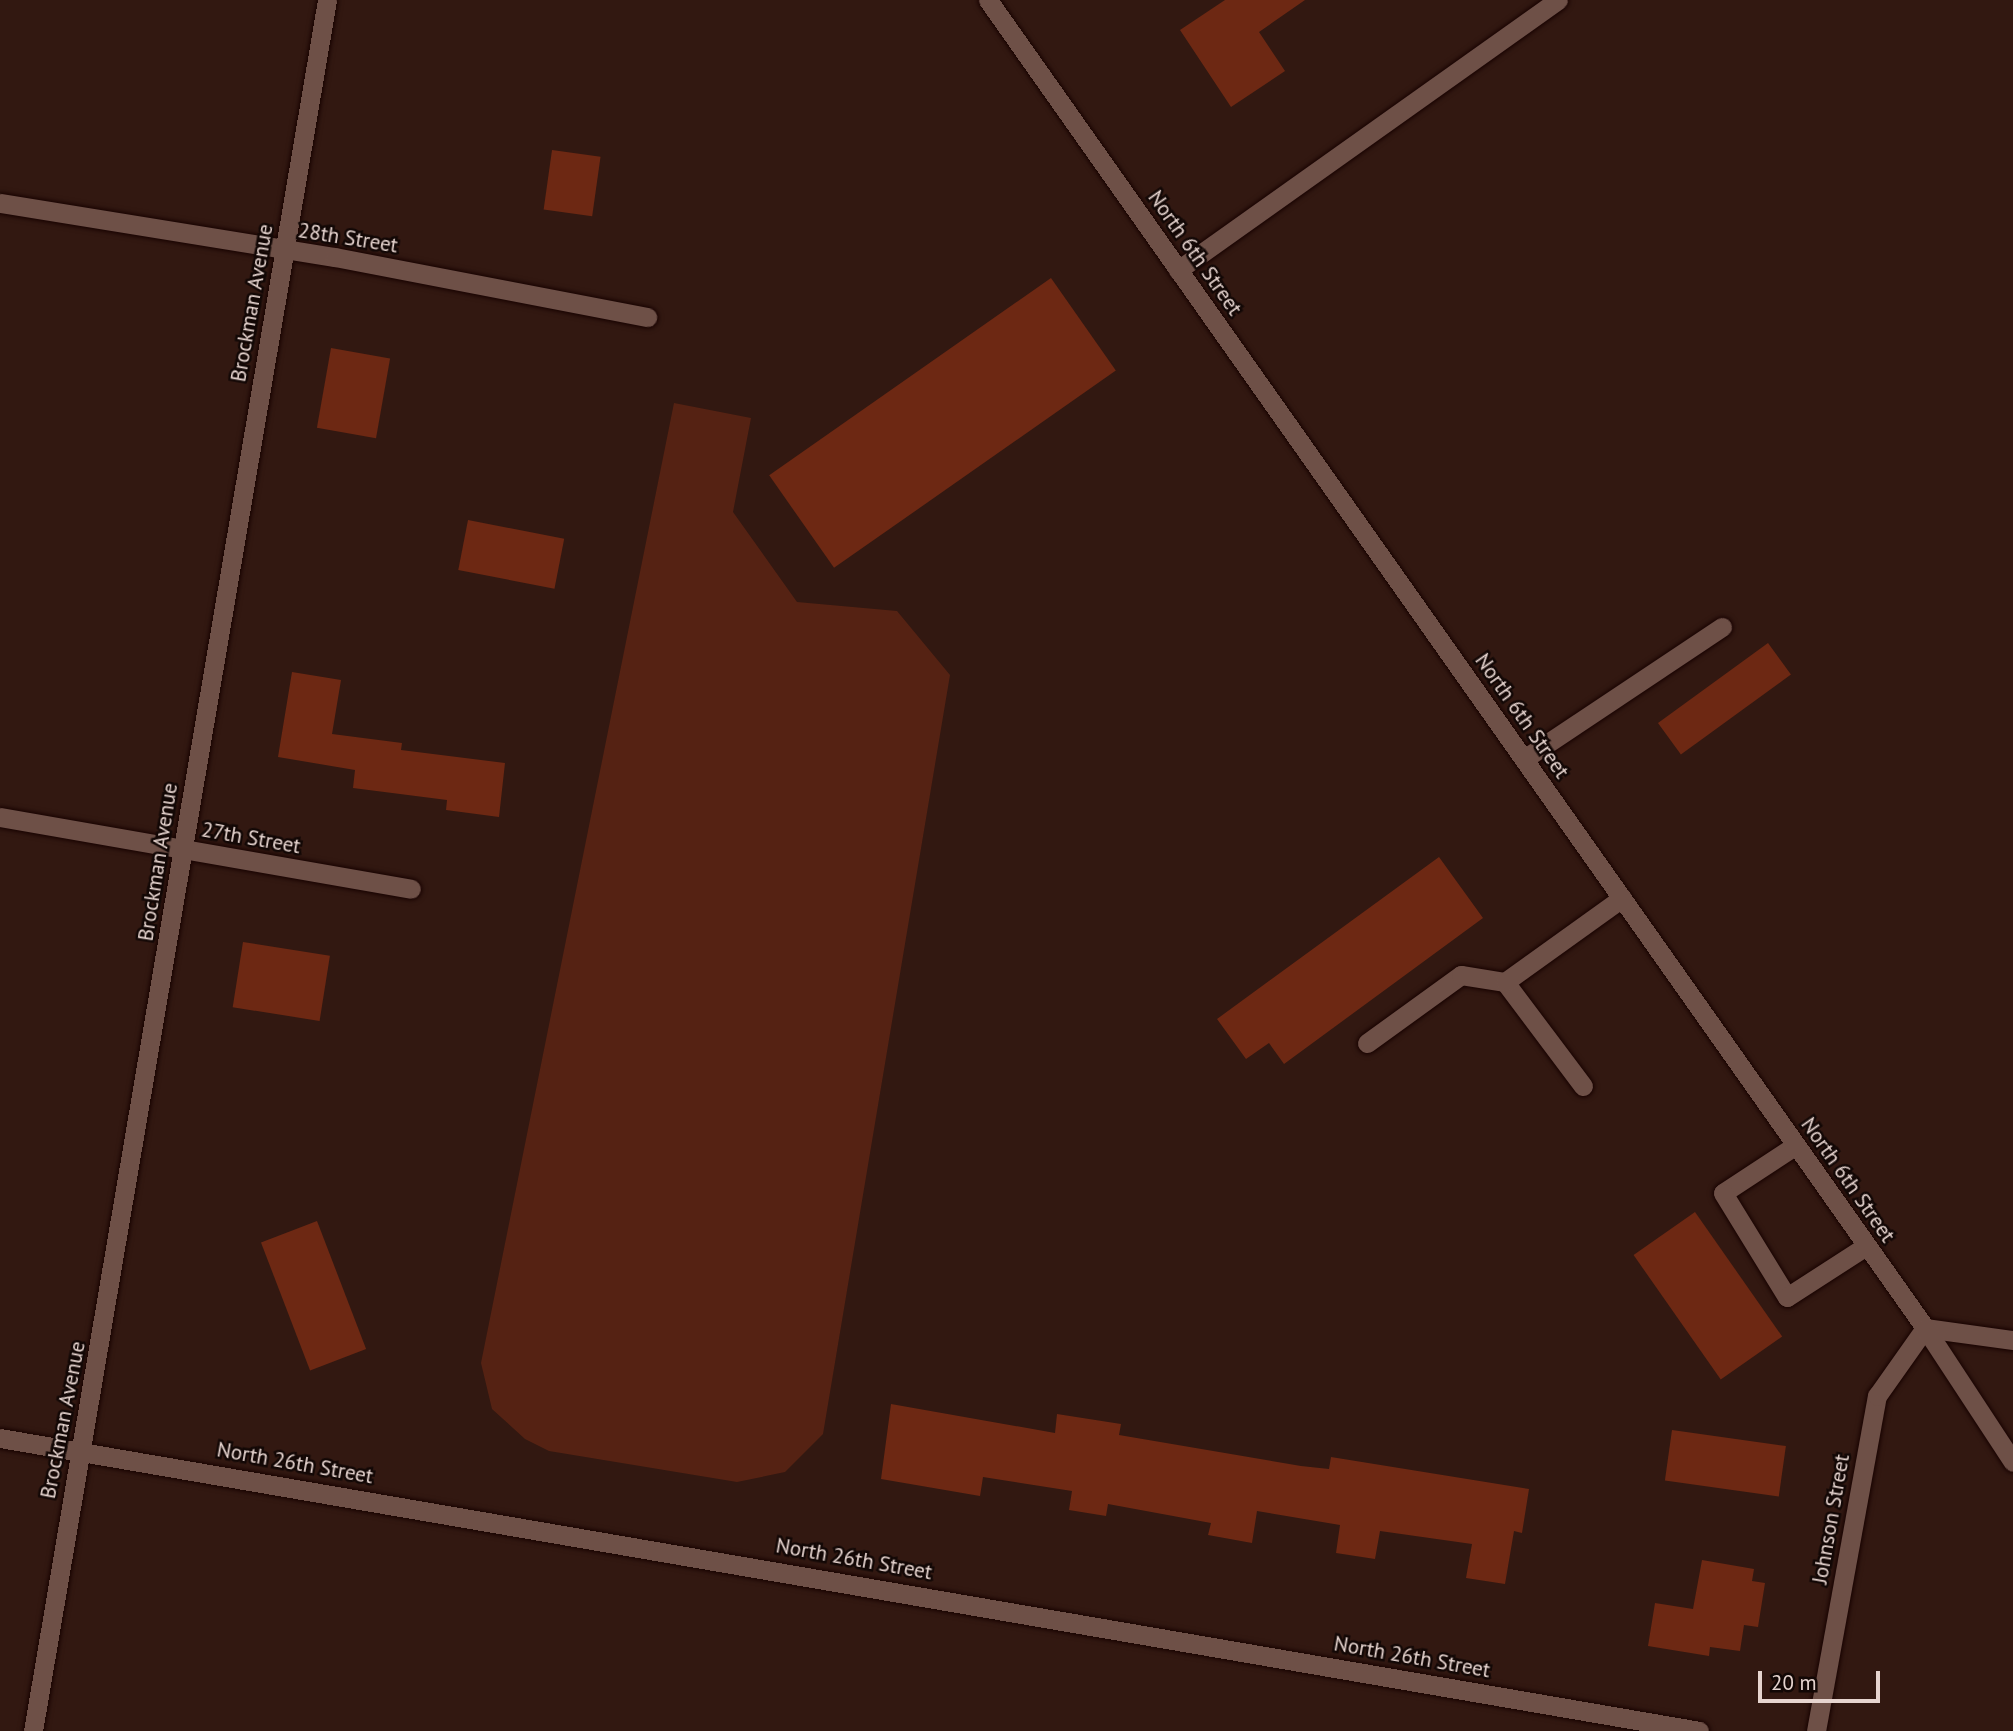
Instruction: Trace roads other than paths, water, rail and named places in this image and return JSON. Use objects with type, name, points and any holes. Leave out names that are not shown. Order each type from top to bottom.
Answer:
[{"type":"street","name":"Brockman Avenue","points":[[33,1731],[327,0]]},
{"type":"street","name":"North 6th Street","points":[[988,0],[1925,1328],[2013,1462]]},
{"type":"street","points":[[1178,270],[1558,0]]},
{"type":"street","name":"28th Street","points":[[0,203],[284,250],[647,317]]},
{"type":"street","points":[[1524,759],[1722,627]]},
{"type":"street","name":"27th Street","points":[[0,817],[411,889]]},
{"type":"street","points":[[1505,982],[1622,898]]},
{"type":"street","points":[[1367,1043],[1461,975],[1505,982],[1583,1086]]},
{"type":"street","points":[[1796,1145],[1723,1193],[1787,1297],[1866,1246]]},
{"type":"street","points":[[1925,1328],[2013,1340]]},
{"type":"street","name":"Johnson Street","points":[[1816,1731],[1877,1396],[1925,1328]]},
{"type":"street","name":"North 26th Street","points":[[0,1438],[1699,1731]]}]
